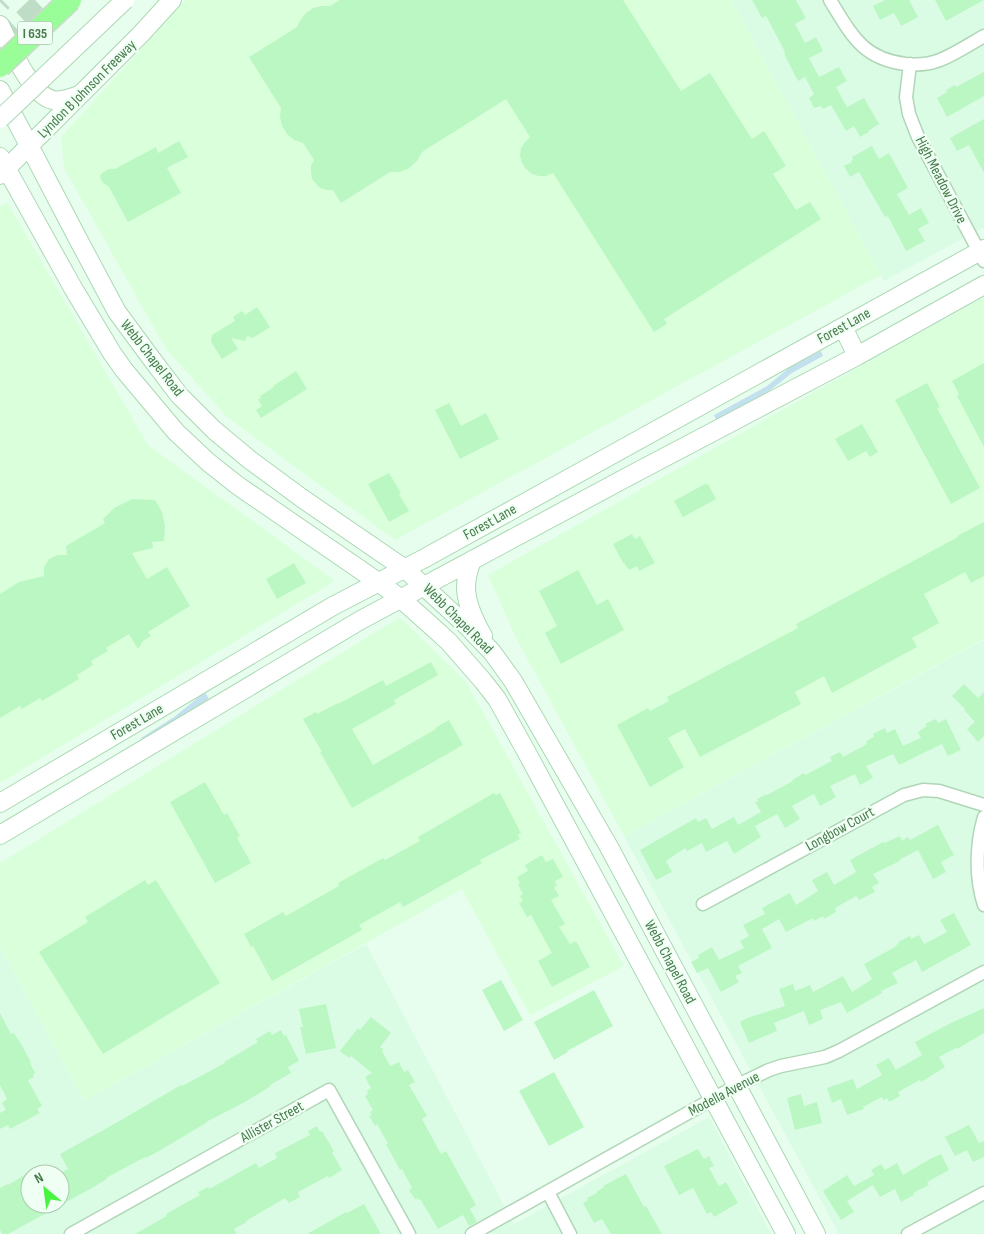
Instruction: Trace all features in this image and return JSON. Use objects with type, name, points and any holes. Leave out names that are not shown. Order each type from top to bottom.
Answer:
[{"type":"highway","name":"I 635","points":[[0,66],[70,0]]},
{"type":"main road","points":[[0,119],[125,0]]},
{"type":"main road","name":"Lyndon B Johnson Freeway","points":[[2,167],[29,147],[172,0]]},
{"type":"main road","points":[[0,25],[29,80],[44,97],[59,101],[82,94]]},
{"type":"main road","name":"Webb Chapel Road","points":[[0,90],[117,312],[179,394],[214,430],[250,460],[405,568],[492,652],[513,681],[609,847],[816,1234]]},
{"type":"main road","name":"Webb Chapel Road","points":[[2,167],[112,353],[176,432],[208,462],[237,485],[400,598],[449,642],[497,699],[786,1234]]},
{"type":"main road","name":"Forest Lane","points":[[0,803],[334,606],[843,327],[982,254]]},
{"type":"main road","name":"Forest Lane","points":[[0,835],[400,598],[857,356],[984,285]]},
{"type":"main road","points":[[843,327],[857,356]]},
{"type":"main road","points":[[124,370],[145,351]]},
{"type":"main road","points":[[689,412],[702,438]]},
{"type":"main road","points":[[556,486],[568,508]]},
{"type":"main road","points":[[472,560],[468,570],[466,588],[469,606],[477,626],[492,652]]},
{"type":"main road","points":[[526,751],[546,737]]},
{"type":"main road","points":[[109,738],[123,762]]},
{"type":"street","points":[[830,0],[862,46],[882,59],[910,64],[930,63],[984,36]]},
{"type":"street","name":"High Meadow Drive","points":[[910,64],[906,96],[909,114],[918,137],[982,254]]},
{"type":"street","name":"Longbow Court","points":[[703,904],[904,795],[922,790],[939,791],[984,805]]},
{"type":"street","points":[[984,817],[980,830],[978,883],[984,905]]},
{"type":"street","name":"Modella Avenue","points":[[472,1234],[736,1086],[769,1070],[825,1057],[839,1051],[984,972]]},
{"type":"street","name":"Allister Street","points":[[71,1234],[329,1090],[409,1234]]},
{"type":"street","points":[[548,1192],[570,1234]]},
{"type":"street","points":[[908,1234],[984,1193]]},
{"type":"shaded area","points":[[186,0],[731,0],[881,275],[395,540],[227,417],[166,349],[64,168],[61,137]]},
{"type":"shaded area","points":[[731,0],[984,0],[984,227],[884,281]]},
{"type":"shaded area","points":[[7,202],[148,445],[335,581],[0,783],[0,207]]},
{"type":"shaded area","points":[[984,297],[984,639],[624,836],[516,638],[488,575]]},
{"type":"shaded area","points":[[821,351],[823,356],[792,373],[768,392],[716,420],[714,415],[767,386],[789,368]]},
{"type":"shaded area","points":[[400,617],[466,682],[624,966],[530,1015],[462,889],[84,1101],[0,947],[0,863]]},
{"type":"shaded area","points":[[984,640],[984,1234],[839,1234],[624,836]]},
{"type":"shaded area","points":[[205,692],[209,699],[142,740],[141,738],[174,717]]},
{"type":"shaded area","points":[[366,944],[514,1224],[709,1117],[771,1234],[0,1234],[0,947],[84,1101]]},
{"type":"building","points":[[340,0],[623,0],[681,91],[710,73],[752,139],[764,131],[786,166],[773,174],[796,210],[810,202],[821,219],[664,319],[667,324],[654,332],[553,173],[546,176],[532,174],[522,163],[520,156],[521,148],[530,137],[506,99],[422,152],[417,161],[409,168],[400,172],[390,172],[341,203],[333,190],[320,188],[312,179],[311,166],[314,160],[303,143],[294,140],[287,134],[282,126],[281,108],[249,57],[297,27],[306,13],[313,8],[330,6]]},
{"type":"building","points":[[752,0],[796,0],[806,18],[795,24],[805,43],[816,37],[823,51],[809,58],[819,77],[839,67],[847,81],[836,87],[847,107],[864,98],[879,124],[860,137],[854,126],[846,131],[831,105],[823,109],[821,106],[814,108],[809,98],[814,94],[805,77],[798,81],[766,16],[762,18]]},
{"type":"building","points":[[885,0],[909,0],[918,17],[901,26],[894,13],[880,20],[873,6]]},
{"type":"building","points":[[935,0],[984,0],[946,21]]},
{"type":"building","points":[[984,72],[984,96],[947,117],[937,98],[955,85],[956,87]]},
{"type":"building","points":[[984,119],[984,173],[969,145],[957,151],[950,138]]},
{"type":"building","points":[[179,141],[188,157],[167,168],[181,193],[128,222],[109,187],[103,183],[100,176],[109,169],[115,169],[156,147],[158,153]]},
{"type":"building","points":[[872,146],[879,159],[889,153],[908,188],[897,194],[909,215],[921,208],[929,223],[918,229],[925,241],[906,251],[888,216],[885,217],[859,172],[850,177],[844,166],[852,162],[852,157]]},
{"type":"building","points":[[257,307],[270,327],[253,338],[247,336],[245,341],[231,338],[238,349],[222,359],[211,342],[212,335],[235,321],[233,317],[242,311],[245,315]]},
{"type":"building","points":[[984,363],[984,447],[957,396],[959,394],[952,381]]},
{"type":"building","points":[[296,371],[307,389],[261,418],[256,410],[262,406],[258,399],[261,398],[260,396]]},
{"type":"building","points":[[927,383],[940,407],[937,408],[980,488],[951,504],[895,400]]},
{"type":"building","points":[[449,403],[461,426],[486,413],[499,439],[460,459],[435,410]]},
{"type":"building","points":[[862,424],[878,452],[870,457],[866,451],[848,461],[835,439]]},
{"type":"building","points":[[389,473],[409,511],[389,522],[368,484]]},
{"type":"building","points":[[708,484],[716,499],[683,517],[674,501]]},
{"type":"building","points":[[132,499],[155,500],[162,512],[165,526],[164,541],[152,542],[153,548],[132,553],[147,579],[167,567],[190,606],[148,632],[151,636],[143,641],[138,649],[129,634],[106,648],[108,651],[91,661],[93,665],[77,675],[79,679],[42,701],[40,698],[22,709],[20,706],[0,718],[0,594],[19,582],[44,576],[44,567],[49,559],[58,555],[67,555],[66,546],[105,523],[103,519],[114,508]]},
{"type":"building","points":[[984,522],[984,576],[971,583],[965,572],[924,594],[939,623],[912,638],[917,647],[832,693],[824,676],[795,692],[801,704],[700,757],[685,729],[668,738],[684,767],[650,787],[617,725],[648,708],[650,711],[669,701],[667,697],[798,628],[796,624]]},
{"type":"building","points":[[632,534],[635,539],[640,536],[655,563],[639,571],[637,566],[629,570],[613,544]]},
{"type":"building","points":[[294,563],[306,583],[277,599],[266,579]]},
{"type":"building","points":[[578,570],[597,605],[608,599],[624,630],[561,664],[545,633],[557,626],[539,591]]},
{"type":"building","points":[[431,662],[438,675],[394,700],[396,704],[352,729],[373,765],[449,720],[463,745],[352,808],[303,719],[338,704],[383,680],[386,686]]},
{"type":"building","points":[[964,684],[978,698],[984,692],[984,736],[978,742],[967,729],[975,722],[952,696]]},
{"type":"building","points":[[936,719],[938,723],[946,719],[961,750],[948,756],[942,744],[899,765],[893,754],[866,766],[873,778],[860,785],[855,774],[830,786],[836,797],[820,806],[814,794],[792,806],[800,819],[785,828],[777,814],[755,826],[761,837],[734,854],[727,841],[706,852],[702,843],[687,851],[685,848],[666,861],[672,872],[656,880],[640,850],[696,818],[698,822],[706,818],[712,829],[734,817],[738,825],[761,812],[755,802],[758,801],[757,799],[793,781],[804,773],[805,775],[832,761],[830,757],[840,752],[843,757],[867,744],[866,741],[874,737],[873,734],[885,728],[887,733],[895,729],[903,746],[921,738],[918,732],[927,726],[925,724]]},
{"type":"building","points":[[205,782],[224,815],[227,813],[240,836],[237,838],[251,863],[215,883],[170,802]]},
{"type":"building","points":[[494,793],[496,795],[500,793],[521,833],[518,835],[520,839],[480,860],[482,863],[403,907],[400,902],[359,925],[362,930],[272,981],[253,946],[251,947],[244,934],[283,912],[286,916],[339,886],[338,883],[383,858],[385,860],[420,841],[418,837]]},
{"type":"building","points":[[938,825],[954,855],[941,862],[946,872],[933,879],[918,850],[873,874],[879,883],[872,887],[875,892],[859,900],[856,896],[835,908],[836,912],[824,919],[823,916],[814,921],[813,918],[786,932],[779,919],[762,929],[772,948],[738,966],[742,973],[735,976],[739,982],[721,992],[708,968],[697,973],[691,962],[699,958],[698,955],[712,947],[719,960],[744,948],[740,941],[749,936],[743,925],[765,914],[762,908],[790,893],[796,905],[818,891],[812,880],[827,872],[834,885],[856,872],[850,860],[883,842],[900,836],[902,841],[908,837],[910,840]]},
{"type":"building","points":[[542,855],[546,862],[553,859],[563,877],[555,881],[557,886],[554,887],[559,896],[551,900],[565,924],[559,927],[570,944],[576,941],[590,967],[552,987],[538,961],[552,953],[531,915],[527,917],[519,903],[523,901],[520,896],[523,894],[517,877],[528,871],[525,865]]},
{"type":"building","points":[[145,880],[148,885],[156,880],[220,983],[103,1054],[39,952],[88,922],[85,917]]},
{"type":"building","points":[[954,913],[971,945],[922,972],[916,960],[892,973],[898,983],[881,991],[882,993],[847,1013],[841,1002],[820,1010],[823,1019],[809,1025],[804,1011],[774,1023],[777,1031],[749,1043],[740,1022],[785,1006],[779,989],[793,984],[795,991],[810,985],[813,992],[843,976],[852,992],[872,979],[864,964],[897,946],[898,942],[910,936],[911,939],[919,935],[924,944],[947,932],[940,920]]},
{"type":"building","points":[[501,980],[523,1020],[504,1031],[482,990]]},
{"type":"building","points":[[594,990],[613,1026],[554,1060],[534,1022]]},
{"type":"building","points":[[326,1004],[336,1048],[306,1054],[300,1027],[303,1027],[299,1009]]},
{"type":"building","points":[[984,1008],[984,1033],[939,1057],[945,1067],[921,1082],[920,1080],[898,1092],[900,1096],[889,1102],[887,1098],[883,1100],[882,1097],[863,1107],[864,1109],[847,1115],[841,1099],[832,1103],[827,1088],[853,1079],[857,1089],[882,1075],[876,1065],[889,1058],[896,1070],[922,1055],[915,1042]]},
{"type":"building","points":[[0,1013],[11,1034],[14,1033],[31,1062],[35,1073],[34,1077],[28,1080],[42,1106],[37,1109],[40,1113],[10,1129],[8,1125],[0,1129],[0,1113],[6,1110],[2,1103],[7,1099],[0,1085]]},
{"type":"building","points":[[371,1017],[391,1033],[380,1047],[383,1049],[382,1051],[390,1066],[399,1062],[404,1072],[408,1070],[415,1082],[409,1085],[427,1116],[422,1119],[441,1154],[446,1151],[476,1205],[470,1209],[477,1222],[469,1226],[463,1215],[438,1229],[420,1199],[415,1199],[409,1190],[412,1188],[402,1169],[400,1170],[377,1124],[375,1126],[369,1116],[372,1115],[370,1112],[373,1110],[365,1096],[371,1088],[365,1077],[372,1073],[351,1056],[349,1058],[340,1051],[358,1028],[360,1030]]},
{"type":"building","points":[[281,1030],[284,1036],[286,1035],[299,1061],[288,1067],[291,1073],[245,1102],[206,1122],[159,1151],[106,1178],[70,1200],[70,1164],[65,1164],[60,1154],[181,1085],[225,1063],[258,1042],[256,1039],[270,1031],[272,1035]]},
{"type":"building","points":[[554,1072],[584,1127],[549,1146],[519,1091]]},
{"type":"building","points":[[801,1094],[804,1106],[817,1102],[822,1123],[795,1130],[787,1098]]},
{"type":"building","points":[[969,1125],[979,1143],[984,1141],[984,1157],[973,1162],[967,1150],[955,1156],[945,1137]]},
{"type":"building","points":[[317,1126],[334,1151],[332,1152],[342,1170],[298,1192],[300,1197],[289,1203],[285,1198],[234,1229],[237,1234],[135,1234],[200,1195],[198,1192],[208,1187],[209,1189],[256,1163],[259,1168],[277,1158],[275,1153],[310,1135],[308,1131]]},
{"type":"building","points":[[698,1149],[704,1159],[709,1156],[714,1166],[709,1168],[719,1186],[726,1182],[738,1203],[714,1217],[711,1212],[707,1214],[693,1188],[679,1195],[664,1166]]},
{"type":"building","points":[[941,1154],[949,1170],[927,1182],[929,1185],[901,1202],[895,1189],[880,1197],[873,1185],[847,1201],[854,1212],[841,1220],[823,1191],[847,1175],[854,1186],[874,1175],[871,1170],[881,1164],[885,1170],[897,1163],[903,1175]]},
{"type":"building","points":[[626,1174],[644,1207],[646,1206],[662,1234],[611,1234],[602,1219],[594,1223],[583,1203],[603,1186]]},
{"type":"building","points":[[20,1178],[20,1214],[44,1214],[8,1234],[2,1234],[0,1230],[0,1188]]},
{"type":"building","points":[[364,1204],[381,1234],[307,1234],[346,1212]]},
{"type":"tunnel","points":[[0,43],[45,0]]}]
